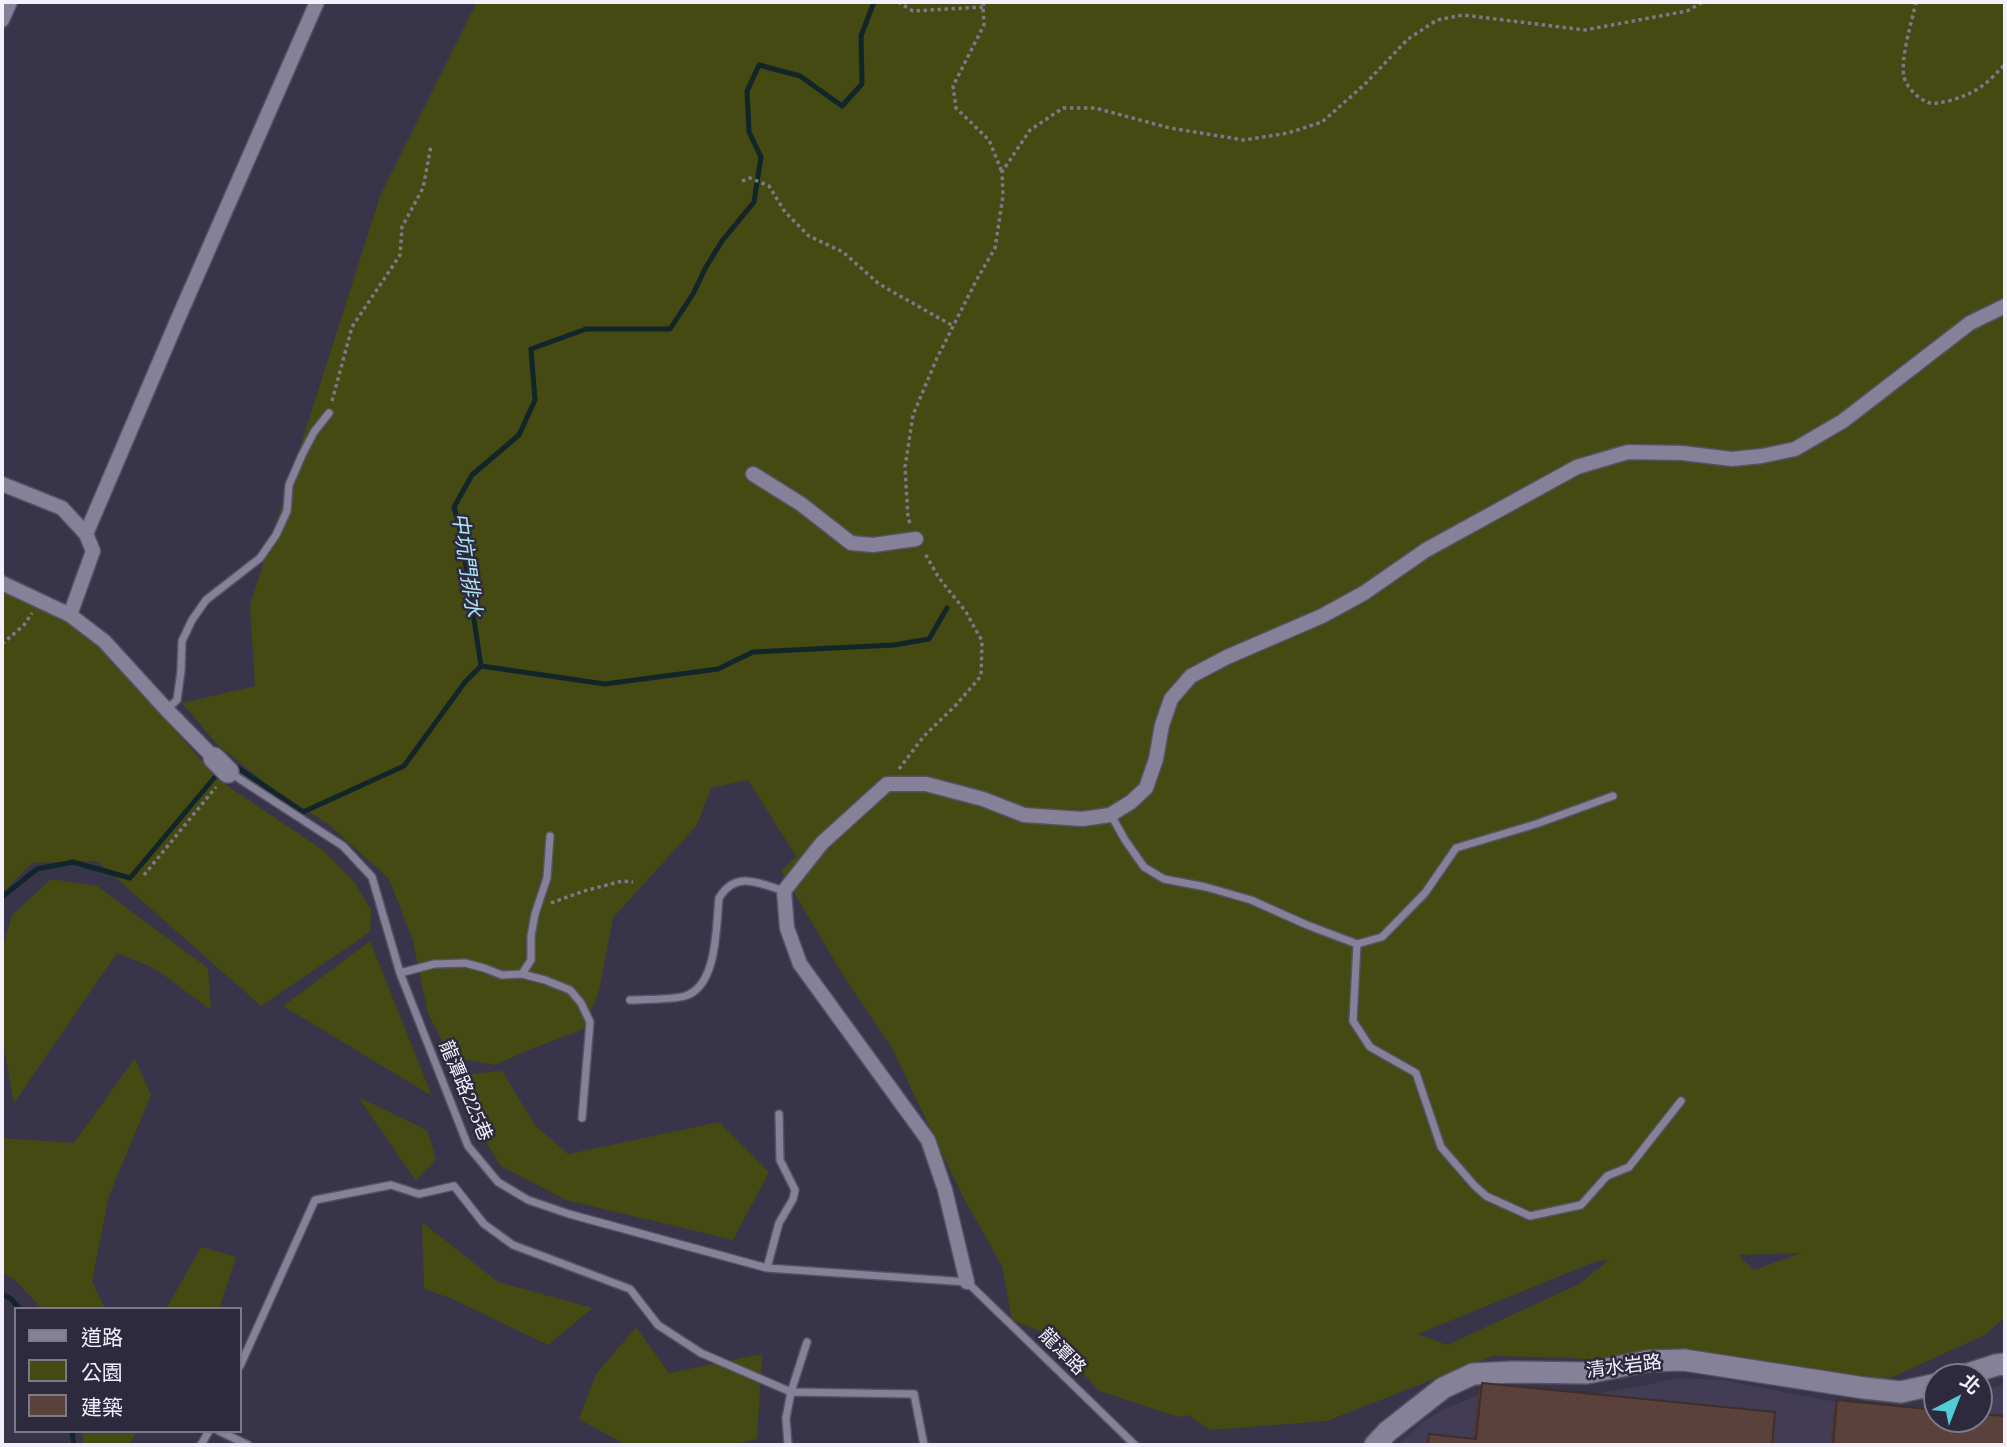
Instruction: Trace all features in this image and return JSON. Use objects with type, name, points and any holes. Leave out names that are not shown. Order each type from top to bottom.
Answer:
[{"type":"street","points":[[2,20],[10,2]]},
{"type":"street","points":[[86,534],[317,2]]},
{"type":"street","points":[[967,1282],[945,1190],[928,1140],[800,964],[787,928],[784,891],[822,844],[887,784],[926,784],[983,799],[1024,815],[1082,819],[1111,814],[1131,802],[1146,788],[1171,699],[1191,676],[1227,657],[1322,616],[1364,593],[1426,550],[1577,467],[1628,452],[1682,453],[1732,459],[1795,449],[1843,421],[1970,323],[2005,306]]},
{"type":"street","points":[[753,474],[801,504],[851,543],[873,545],[916,539]]},
{"type":"street","points":[[2,484],[62,508],[86,534],[93,551],[70,615]]},
{"type":"street","points":[[2,583],[70,615],[104,642],[221,765]]},
{"type":"street","name":"清水岩路","points":[[1375,1445],[1387,1432],[1443,1388],[1473,1374],[1515,1371],[1587,1373],[1648,1361],[1684,1360],[1864,1388],[1900,1392],[1923,1387]]},
{"type":"lane","points":[[167,710],[177,700],[181,640],[206,600],[260,558],[276,536],[287,511],[289,485],[314,432],[329,413]]},
{"type":"lane","name":"龍潭路225巷","points":[[221,765],[343,846],[372,877],[400,973],[468,1146],[498,1182],[528,1200],[569,1214],[767,1268],[967,1282]]},
{"type":"lane","points":[[1111,814],[1144,867],[1164,879],[1251,900],[1357,944],[1382,937],[1425,893],[1456,848],[1536,824],[1613,796]]},
{"type":"lane","points":[[523,974],[531,960],[531,936],[547,878],[550,836]]},
{"type":"lane","points":[[630,1000],[685,996],[703,981],[712,963],[719,898],[724,889],[748,880],[784,891]]},
{"type":"lane","points":[[1357,944],[1353,1021],[1370,1047],[1416,1073],[1441,1147],[1486,1196],[1530,1216],[1581,1205],[1607,1176],[1629,1167],[1681,1101]]},
{"type":"lane","points":[[400,973],[434,964],[465,963],[502,975],[523,974],[570,990],[581,1003],[590,1022],[582,1118]]},
{"type":"lane","points":[[767,1268],[779,1223],[793,1199],[794,1190],[780,1160],[779,1114]]},
{"type":"lane","points":[[242,1362],[315,1200],[391,1185],[419,1195],[454,1186],[484,1224],[513,1245],[630,1289],[658,1325],[701,1353],[791,1392],[914,1394],[924,1445]]},
{"type":"lane","name":"龍潭路","points":[[967,1282],[1135,1445]]},
{"type":"lane","points":[[788,1445],[786,1418],[791,1392],[807,1342]]},
{"type":"lane","points":[[223,1433],[248,1445]]},
{"type":"path","points":[[887,784],[924,736],[981,676],[982,641],[966,611],[939,578],[916,539],[908,518],[905,467],[913,415],[953,326],[995,248],[1003,196],[1002,172],[989,140],[956,108],[953,86],[984,25],[983,4],[913,11],[898,2]]},
{"type":"path","points":[[1002,172],[1030,130],[1063,108],[1095,108],[1170,128],[1244,139],[1288,133],[1322,122],[1364,85],[1408,39],[1437,20],[1463,15],[1585,30],[1687,11],[1703,2]]},
{"type":"path","points":[[1916,2],[1903,63],[1904,79],[1915,95],[1931,103],[1972,92],[1993,77],[2005,64]]},
{"type":"path","points":[[329,413],[352,327],[400,255],[402,227],[423,188],[431,146]]},
{"type":"path","points":[[743,181],[750,178],[769,186],[785,212],[809,236],[843,252],[879,284],[953,326]]},
{"type":"path","points":[[2,644],[24,625],[40,602]]},
{"type":"path","points":[[144,875],[221,765]]},
{"type":"path","points":[[538,904],[555,903],[621,881],[633,882]]},
{"type":"shaded area","points":[[1677,1378],[1722,1380],[1894,1413],[1923,1406],[1923,1433],[1993,1433],[1993,1387],[2005,1384],[2005,1445],[1397,1445],[1424,1421],[1444,1409],[1482,1394],[1594,1394]]},
{"type":"green space","points":[[477,2],[2005,2],[2005,1317],[1985,1335],[1879,1383],[1571,1358],[1493,1356],[1327,1421],[1210,1430],[1188,1415],[1179,1417],[1099,1391],[1047,1334],[1012,1320],[1002,1266],[963,1197],[892,1048],[846,980],[781,871],[796,856],[748,780],[711,788],[697,825],[613,918],[599,991],[584,1029],[495,1065],[451,1057],[428,1014],[413,941],[389,879],[328,824],[269,786],[217,744],[182,703],[255,686],[250,605],[380,196]],"holes":[[[1801,1253],[1754,1270],[1739,1255]],[[1609,1260],[1579,1284],[1447,1345],[1418,1334],[1597,1261]]]},
{"type":"green space","points":[[2,582],[95,632],[131,681],[220,781],[323,850],[355,883],[371,910],[370,932],[261,1006],[97,861],[32,863],[2,893]]},
{"type":"green space","points":[[51,879],[97,886],[208,968],[211,1010],[154,968],[117,953],[14,1103],[2,1038],[2,950],[12,915]]},
{"type":"green space","points":[[370,941],[432,1096],[283,1006]]},
{"type":"green space","points":[[135,1058],[151,1095],[109,1196],[92,1281],[104,1307],[40,1307],[17,1282],[2,1272],[2,1138],[74,1143]]},
{"type":"green space","points":[[502,1071],[535,1125],[568,1154],[719,1122],[769,1172],[733,1240],[566,1200],[501,1166],[474,1122],[455,1075]]},
{"type":"green space","points":[[358,1097],[427,1130],[436,1159],[416,1181]]},
{"type":"green space","points":[[422,1222],[498,1282],[593,1308],[548,1345],[450,1298],[424,1289]]},
{"type":"green space","points":[[201,1247],[236,1257],[220,1307],[167,1307]]},
{"type":"green space","points":[[636,1327],[669,1373],[762,1354],[757,1439],[726,1445],[626,1445],[579,1419],[596,1374]]},
{"type":"green space","points":[[83,1433],[137,1433],[128,1445],[83,1445]]},
{"type":"building","points":[[1482,1383],[1775,1412],[1772,1445],[1428,1445],[1429,1434],[1476,1439]]},
{"type":"building","points":[[1837,1400],[1923,1409],[1923,1433],[1993,1433],[1993,1415],[2005,1416],[2005,1445],[1833,1445]]},
{"type":"waterway","name":"中坑門排水","points":[[231,763],[303,812],[404,766],[465,682],[481,666],[461,534],[454,507],[472,475],[519,435],[535,400],[531,349],[586,329],[670,329],[722,241],[754,202],[761,157],[749,132],[747,91],[759,65],[800,76],[842,106],[862,84],[861,36],[874,2]]},
{"type":"waterway","points":[[481,666],[605,684],[718,669],[753,652],[894,645],[929,639],[947,608]]},
{"type":"waterway","name":"中坑門排水","points":[[2,897],[37,869],[73,862],[130,878],[220,771]]},
{"type":"waterway","name":"中坑門排水","points":[[2,1294],[18,1307]]},
{"type":"waterway","name":"中坑門排水","points":[[72,1433],[74,1445]]}]
